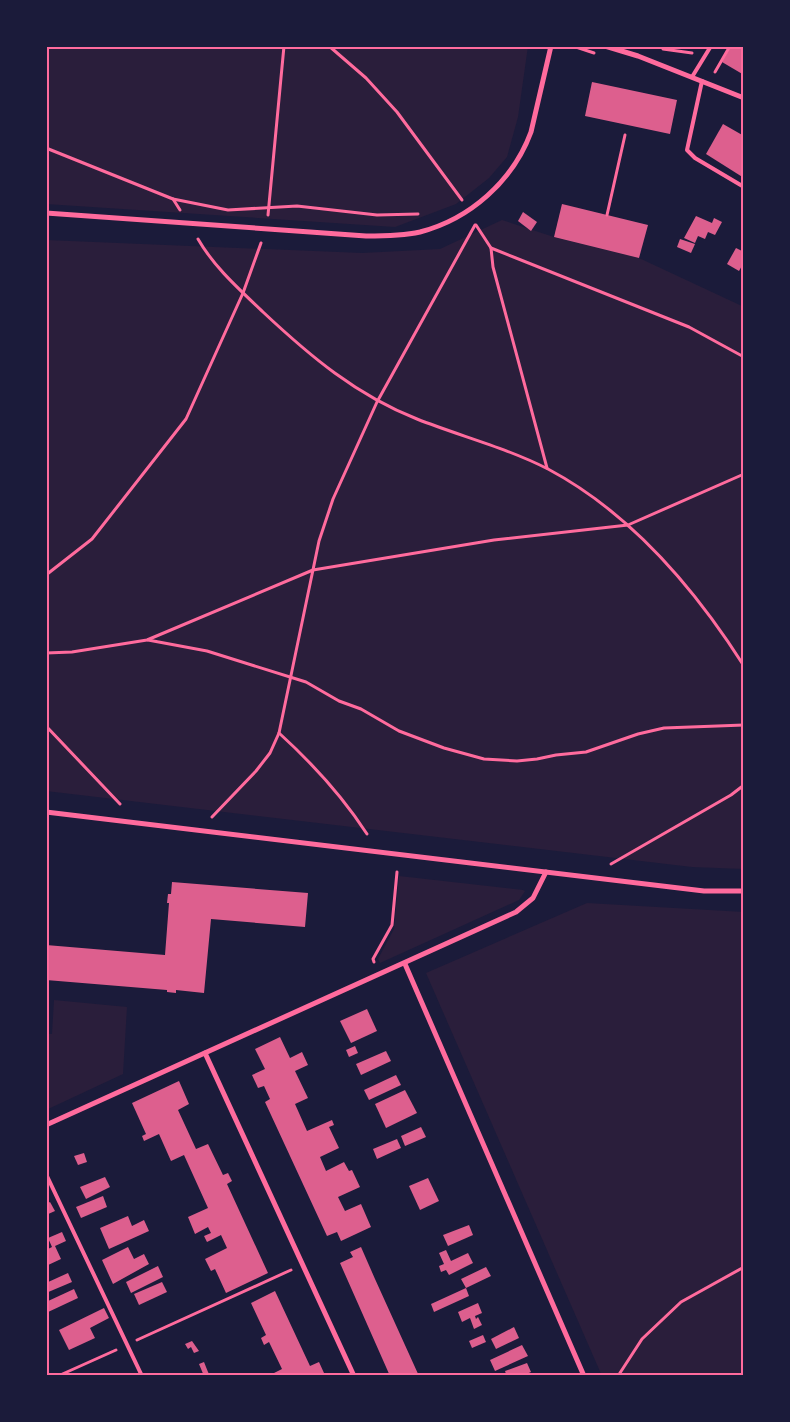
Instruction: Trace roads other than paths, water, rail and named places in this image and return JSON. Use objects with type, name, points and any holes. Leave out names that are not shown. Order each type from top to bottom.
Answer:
[{"type":"street","points":[[46,213],[395,236],[420,232],[468,210],[484,199],[501,182],[526,146],[551,46]]},
{"type":"street","points":[[605,46],[638,56],[744,98]]},
{"type":"street","points":[[46,812],[704,891],[744,891]]},
{"type":"street","points":[[46,1125],[405,964],[525,906],[539,889],[546,872]]},
{"type":"street","points":[[405,964],[584,1376]]},
{"type":"street","points":[[205,1053],[354,1376]]},
{"type":"lane","points":[[692,77],[711,46]]},
{"type":"lane","points":[[702,81],[687,150],[695,158],[744,188]]},
{"type":"lane","points":[[46,1174],[142,1376]]}]
